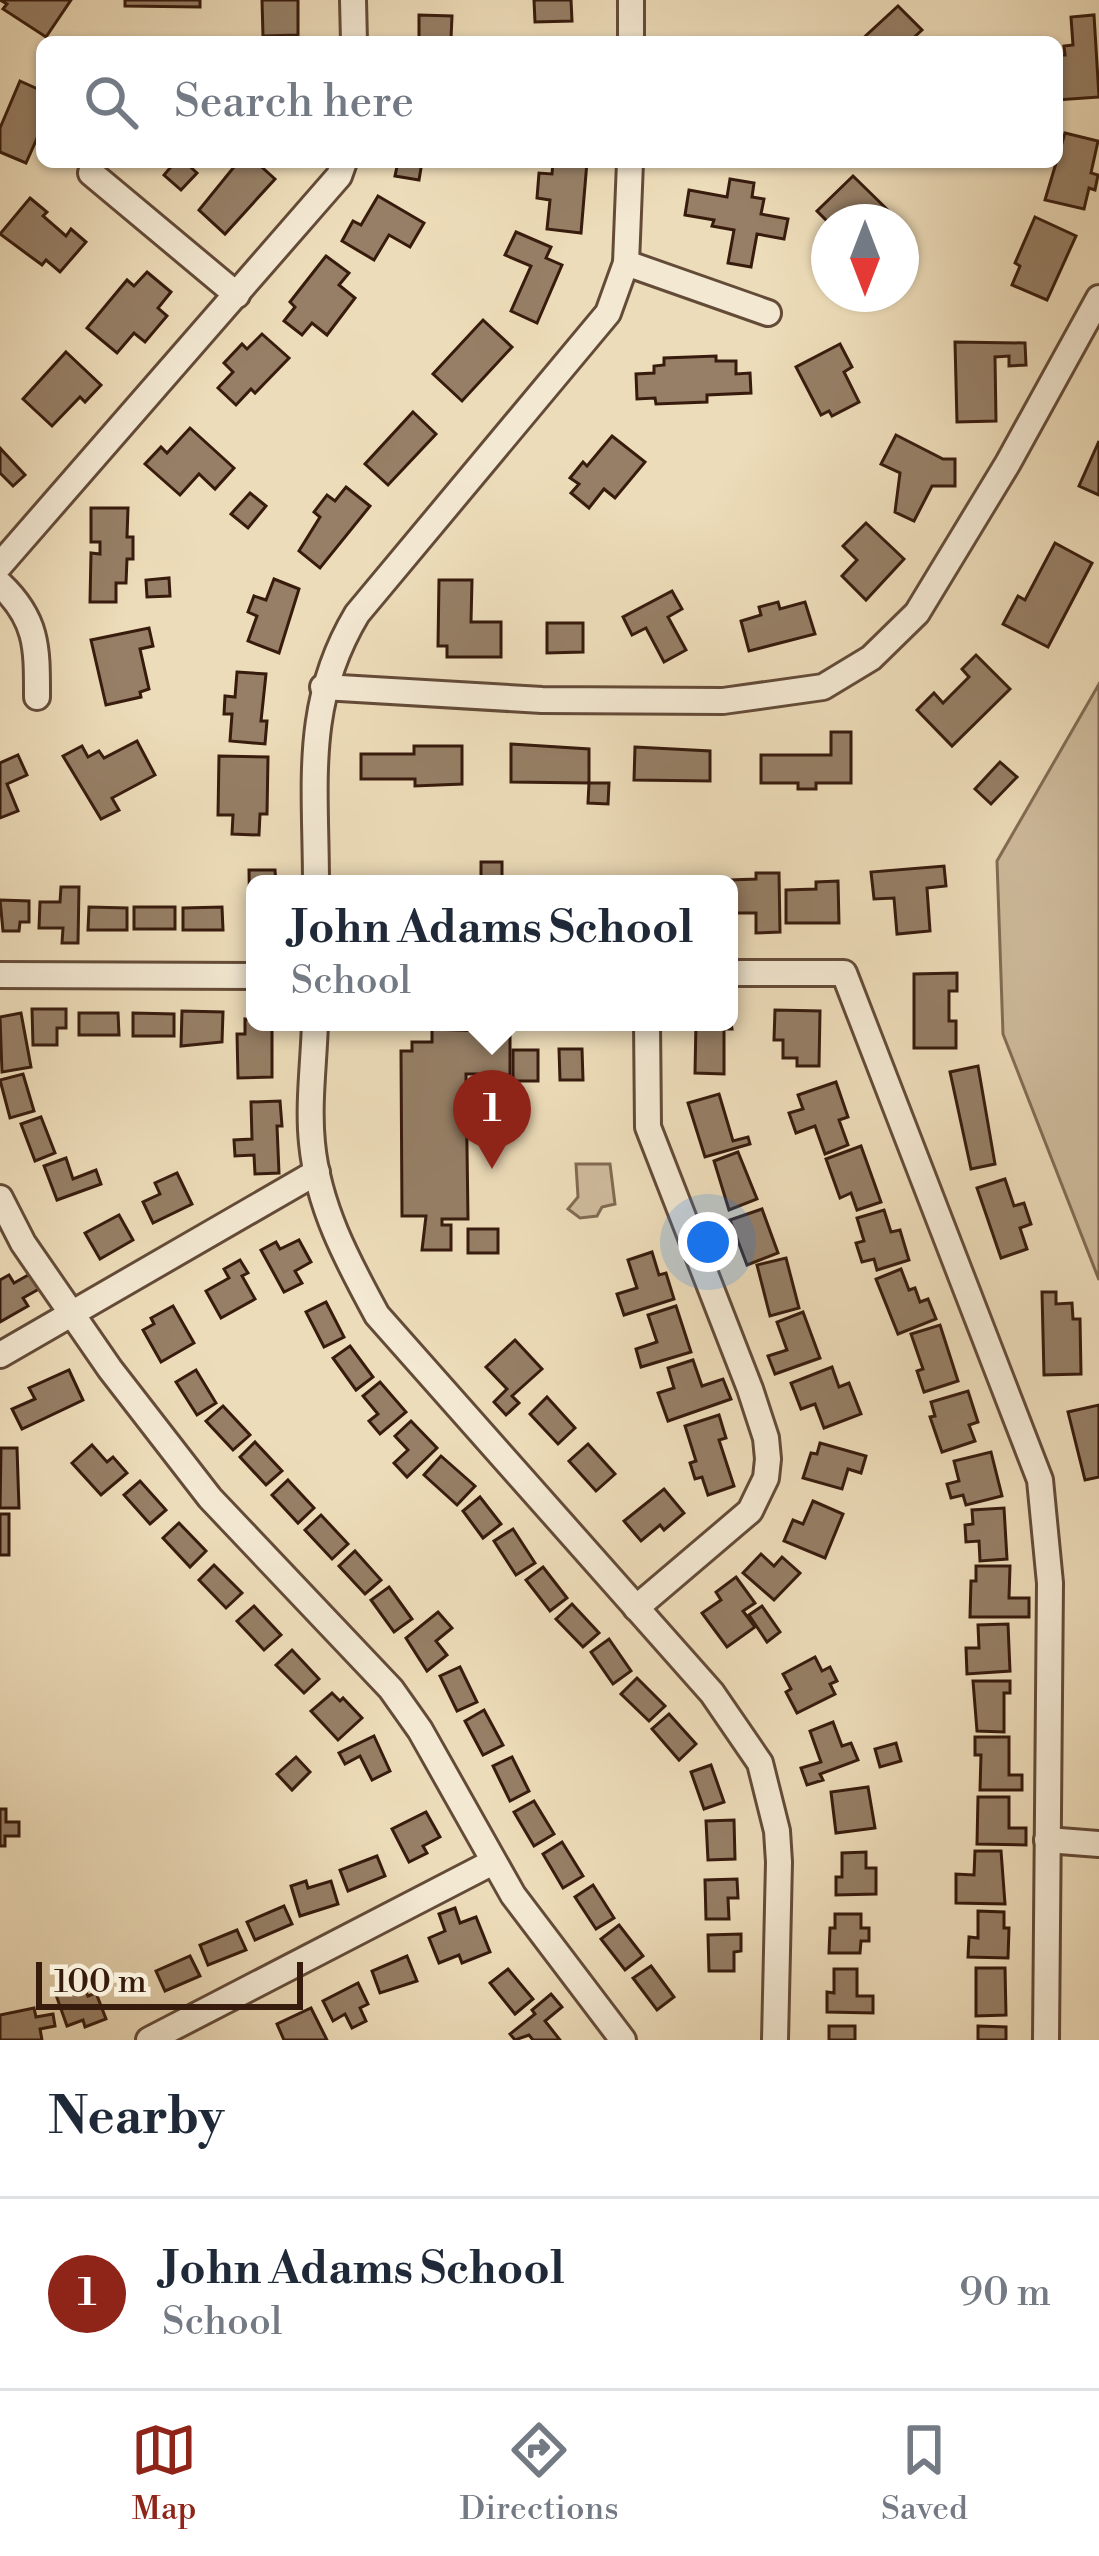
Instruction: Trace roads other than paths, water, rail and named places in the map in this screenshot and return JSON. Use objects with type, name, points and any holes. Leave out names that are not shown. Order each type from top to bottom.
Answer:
[{"type":"street","points":[[353,0],[354,36]]},
{"type":"street","points":[[631,0],[631,36]]},
{"type":"street","points":[[0,565],[342,168]]},
{"type":"street","points":[[316,875],[317,716],[334,652],[357,614],[608,313],[626,263],[630,168]]},
{"type":"street","points":[[91,172],[237,295]]},
{"type":"street","points":[[626,263],[768,313]]},
{"type":"street","points":[[323,687],[542,700],[724,701],[823,687],[871,658],[917,613],[1008,463],[1099,298]]},
{"type":"street","points":[[0,584],[32,623],[37,697]]},
{"type":"street","points":[[738,973],[844,973],[1040,1480],[1050,1583],[1046,2040]]},
{"type":"street","points":[[0,975],[246,976]]},
{"type":"street","points":[[315,1031],[311,1139],[316,1172],[330,1221],[377,1315],[712,1693],[760,1763],[777,1831],[779,1862],[775,2040]]},
{"type":"street","points":[[636,1608],[750,1511],[766,1478],[768,1459],[751,1389],[648,1127],[646,1031]]},
{"type":"street","points":[[0,1355],[316,1172]]},
{"type":"street","points":[[0,1198],[23,1243],[72,1314],[210,1498],[391,1689],[420,1730],[513,1895],[623,2040]]},
{"type":"street","points":[[1047,1840],[1099,1844]]},
{"type":"street","points":[[149,2040],[493,1862]]},
{"type":"place","name":"John Adams School","points":[[492,1169]]}]
